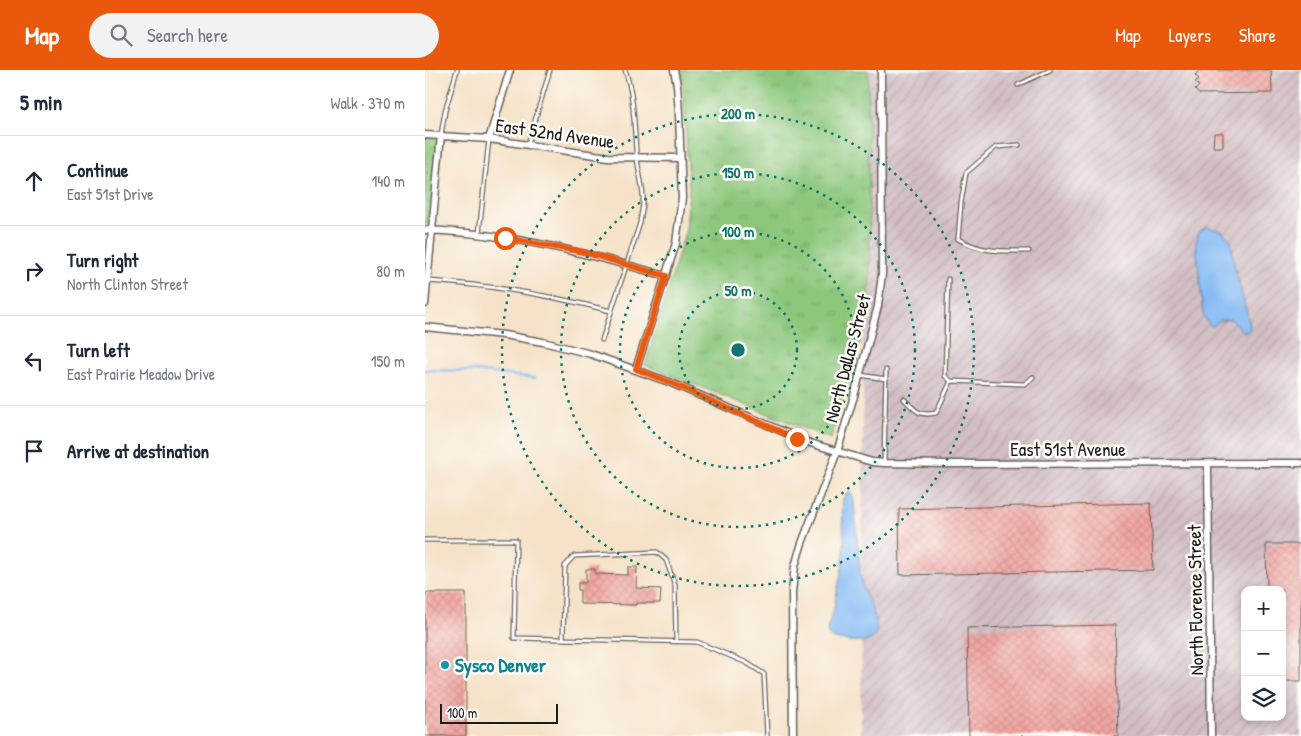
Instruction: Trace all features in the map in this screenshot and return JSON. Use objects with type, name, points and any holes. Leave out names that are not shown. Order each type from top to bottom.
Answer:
[{"type":"street","points":[[489,139],[510,70]]},
{"type":"street","points":[[636,369],[676,243],[683,198],[677,84],[674,70]]},
{"type":"street","name":"North Dallas Street","points":[[793,736],[794,573],[799,551],[837,452],[878,306],[881,282],[881,70]]},
{"type":"street","name":"East 52nd Avenue","points":[[425,135],[489,139],[608,157],[637,159],[681,158]]},
{"type":"street","points":[[425,304],[429,230],[441,135]]},
{"type":"street","points":[[429,230],[512,238],[571,250],[666,276]]},
{"type":"street","name":"East 51st Avenue","points":[[425,327],[491,333],[591,354],[636,369],[789,435],[837,452],[884,463],[1301,463]]},
{"type":"street","name":"North Florence Street","points":[[1208,464],[1211,736]]},
{"type":"lane","points":[[441,135],[445,111],[457,70]]},
{"type":"lane","points":[[528,144],[550,70]]},
{"type":"lane","points":[[602,340],[640,223],[642,210],[643,196],[637,159],[632,100],[625,70]]},
{"type":"lane","points":[[1018,85],[1051,70]]},
{"type":"lane","points":[[479,234],[489,139]]},
{"type":"lane","points":[[1019,145],[996,147],[966,172],[958,239],[974,248],[996,251],[1029,251]]},
{"type":"lane","points":[[948,279],[945,376],[951,381],[1025,384],[1033,377]]},
{"type":"lane","points":[[426,281],[481,285],[523,291],[564,299],[611,312]]},
{"type":"lane","points":[[884,463],[886,370]]},
{"type":"lane","points":[[860,375],[886,379]]},
{"type":"lane","points":[[905,398],[917,412],[936,413],[951,381]]},
{"type":"lane","points":[[425,540],[516,540],[514,638],[697,642],[747,663],[764,674],[767,736]]},
{"type":"lane","points":[[563,639],[565,566],[574,556],[657,552],[666,560],[675,585],[676,642]]},
{"type":"shaded area","points":[[865,70],[1301,70],[1301,736],[861,736]]},
{"type":"green space","points":[[682,70],[868,70],[870,287],[867,320],[831,439],[645,365],[686,229],[689,189]]},
{"type":"green space","points":[[425,137],[438,137],[428,225],[425,225]]},
{"type":"water","points":[[1206,227],[1222,231],[1231,241],[1235,269],[1249,321],[1250,329],[1246,332],[1241,330],[1230,319],[1219,321],[1212,327],[1207,322],[1203,313],[1196,243],[1199,232]]},
{"type":"water","points":[[849,492],[853,495],[862,585],[875,617],[876,632],[868,641],[835,639],[827,631],[834,608],[843,556],[843,498]]},
{"type":"building","points":[[1200,70],[1271,70],[1272,93],[1199,94],[1195,90],[1199,86],[1195,82],[1199,79],[1195,75]]},
{"type":"building","points":[[1214,133],[1223,133],[1223,147],[1213,147]]},
{"type":"building","points":[[1151,503],[1153,570],[900,575],[899,509]]},
{"type":"building","points":[[1266,544],[1301,544],[1301,681],[1286,681],[1286,586],[1267,586]]},
{"type":"building","points":[[628,567],[637,567],[636,588],[661,589],[660,603],[636,603],[636,605],[580,604],[578,583],[586,583],[586,569],[595,569],[595,574],[628,575]]},
{"type":"building","name":"Sysco Denver","points":[[425,593],[466,593],[466,736],[425,736]]},
{"type":"building","points":[[1115,625],[1118,736],[969,736],[967,628]]},
{"type":"waterway","points":[[425,370],[475,371],[535,378]]},
{"type":"place","name":"Sysco Denver","points":[[445,665]]},
{"type":"route","points":[[505,238],[583,252],[666,276],[636,369],[797,439]]}]
